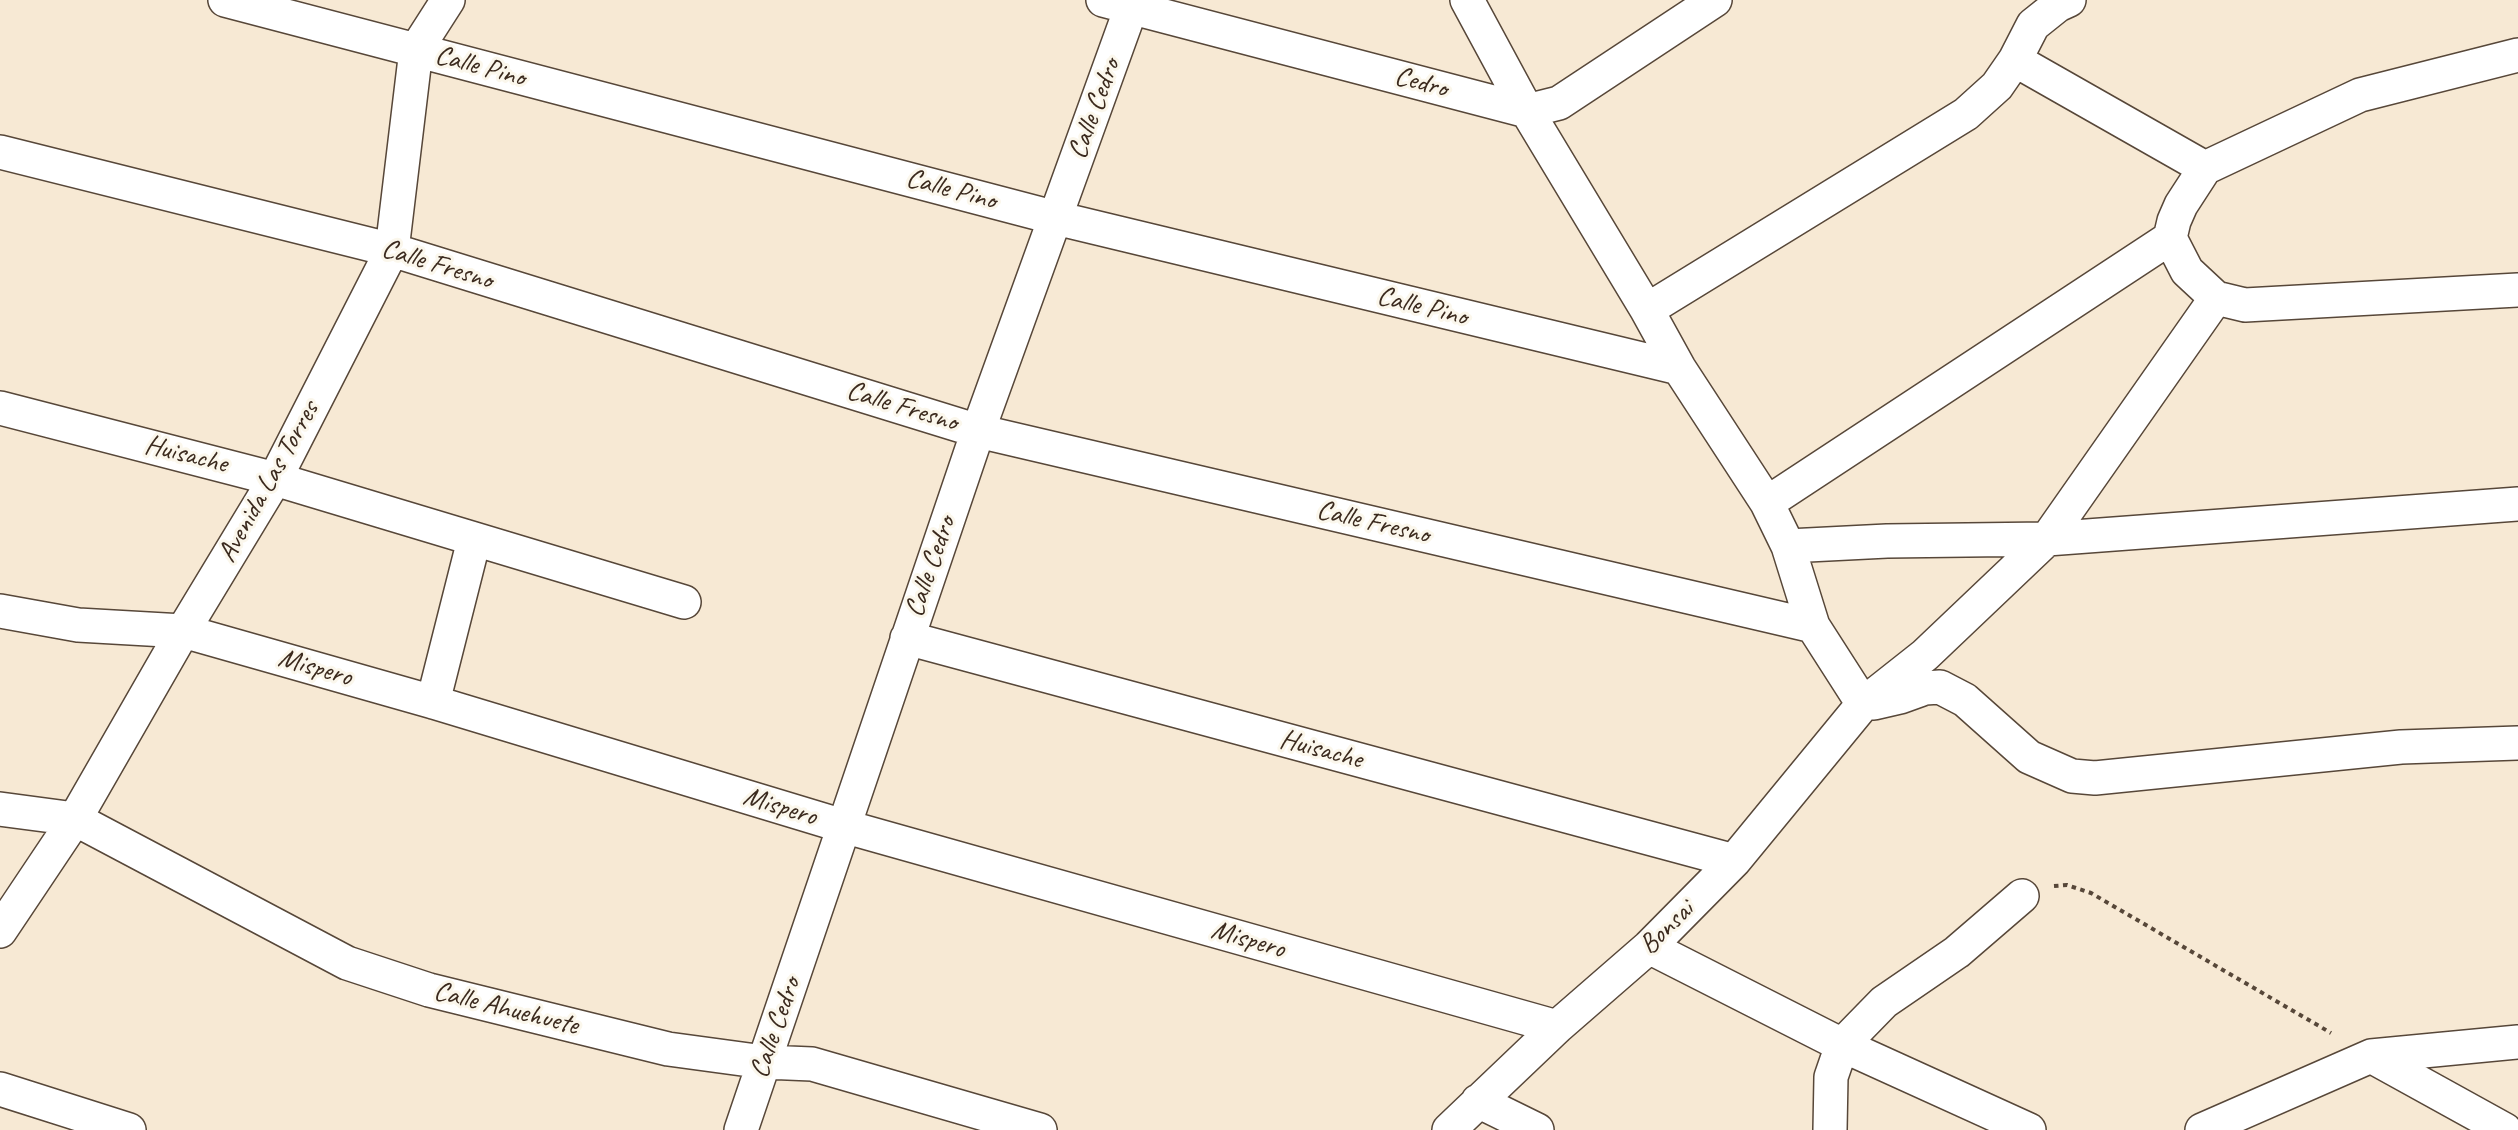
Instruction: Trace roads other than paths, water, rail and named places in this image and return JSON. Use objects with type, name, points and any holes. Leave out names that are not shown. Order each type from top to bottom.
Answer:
[{"type":"street","name":"Calle Pino","points":[[225,0],[1056,218],[1679,368]]},
{"type":"street","name":"Avenida Las Torres","points":[[0,931],[75,819],[183,631],[275,478],[392,250],[416,50],[448,0]]},
{"type":"street","points":[[1467,0],[1527,111],[1647,310],[1679,368],[1767,503],[1788,546],[1813,626],[1863,704],[1882,703],[1925,688],[1940,687],[1965,700],[2029,757],[2072,776],[2095,778],[2401,747],[2518,743]]},
{"type":"street","name":"Cedro","points":[[1117,4],[1527,111],[1558,103],[1715,0]]},
{"type":"street","points":[[1647,310],[1966,114],[1997,87],[2015,60],[2033,25],[2058,5],[2069,0]]},
{"type":"street","name":"Calle Cedro","points":[[741,1130],[978,431],[1056,218],[1117,4]]},
{"type":"street","points":[[2518,55],[2360,95],[2205,168],[2181,205],[2170,238],[2187,271],[2216,298],[2245,305],[2518,290]]},
{"type":"street","points":[[2015,60],[2205,168]]},
{"type":"street","name":"Calle Fresno","points":[[0,152],[392,250],[978,431],[1813,626]]},
{"type":"street","points":[[1767,503],[2170,238]]},
{"type":"street","name":"Bonsai","points":[[1449,1130],[1557,1027],[1649,947],[1734,861],[1863,704],[1925,655],[2047,539],[2216,298]]},
{"type":"street","name":"Huisache","points":[[0,408],[275,478],[684,602]]},
{"type":"street","points":[[1788,546],[1887,540],[2047,539],[2518,504]]},
{"type":"street","points":[[433,702],[474,540]]},
{"type":"street","name":"Mispero","points":[[0,611],[78,625],[183,631],[433,702],[843,826],[1557,1027]]},
{"type":"street","name":"Huisache","points":[[907,639],[1734,861]]},
{"type":"street","name":"Calle Ahuehuete","points":[[0,809],[75,819],[347,963],[429,990],[668,1049],[764,1062],[812,1064],[1040,1130]]},
{"type":"street","points":[[1830,1130],[1831,1077],[1842,1044],[1884,1002],[1957,952],[2022,896]]},
{"type":"street","points":[[1649,947],[1842,1044],[2029,1130]]},
{"type":"street","points":[[2202,1130],[2371,1056],[2518,1042]]},
{"type":"street","points":[[2371,1056],[2505,1130]]},
{"type":"street","points":[[0,1089],[129,1130]]},
{"type":"street","points":[[1479,1101],[1537,1130]]}]
